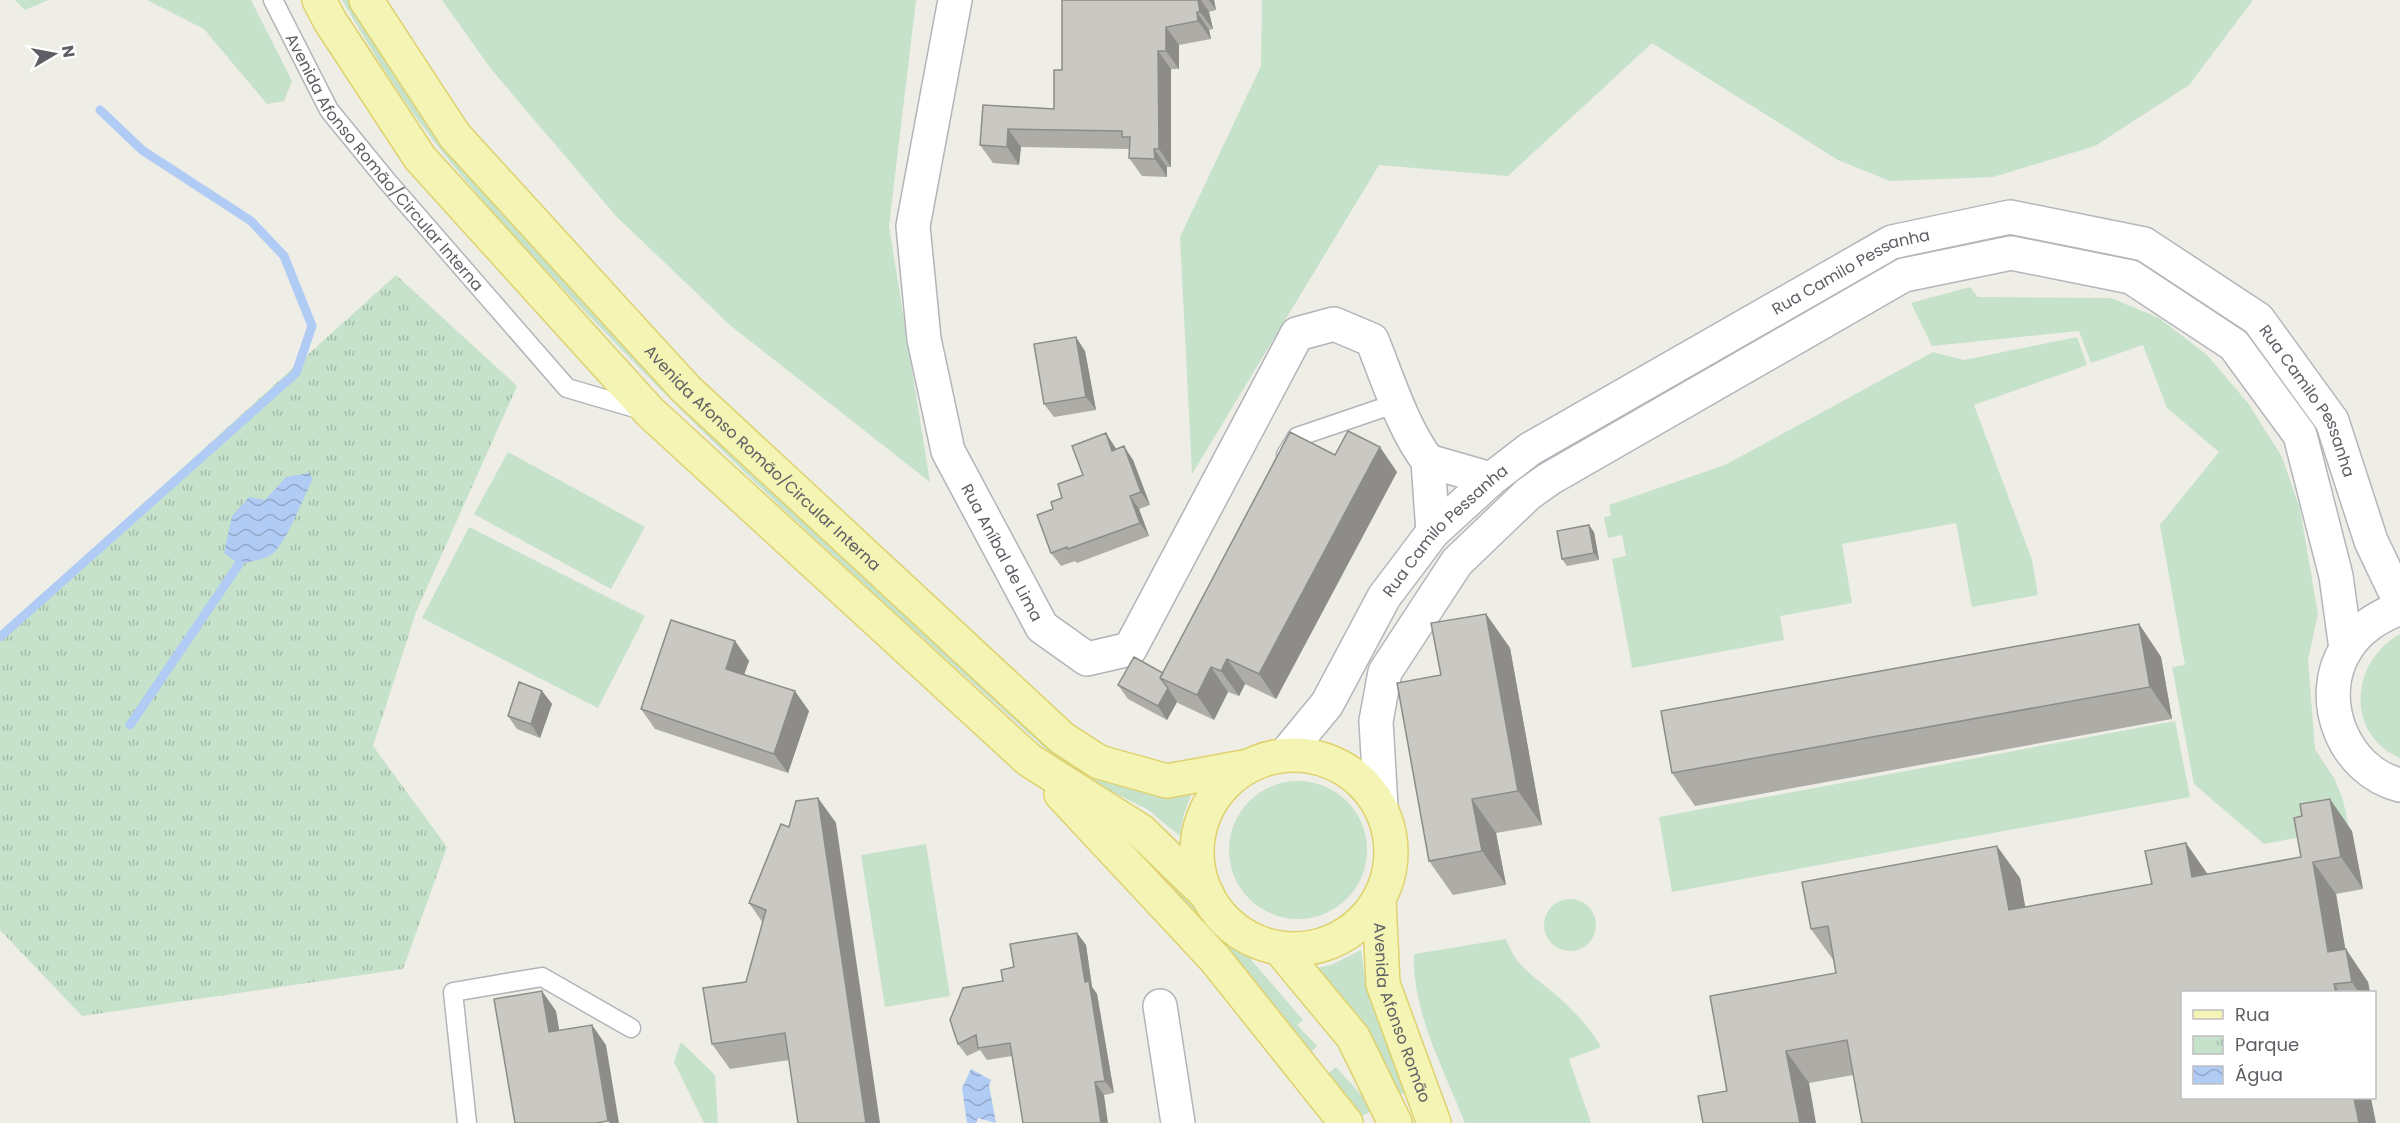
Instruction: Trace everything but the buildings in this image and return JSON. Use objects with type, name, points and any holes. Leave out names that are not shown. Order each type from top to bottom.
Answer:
[{"type":"main road","name":"Avenida Afonso Romão/Circular Interna","points":[[319,0],[330,21],[420,158],[650,412],[1029,760],[1141,831],[1208,896]]},
{"type":"main road","name":"Avenida Afonso Romão/Circular Interna","points":[[366,0],[455,136],[686,389],[1062,738],[1099,762],[1167,781],[1249,765]]},
{"type":"main road","points":[[1285,755],[1314,756],[1341,766],[1364,783],[1381,807],[1391,838],[1390,870],[1379,900],[1365,919],[1347,934],[1326,944],[1302,949],[1279,948],[1250,939],[1226,920],[1208,896],[1198,867],[1198,837],[1207,808],[1225,783],[1249,765],[1266,758],[1285,755]]},
{"type":"main road","points":[[1029,760],[1215,959],[1346,1123]]},
{"type":"main road","name":"Avenida Afonso Romão","points":[[1379,900],[1383,984],[1434,1123]]},
{"type":"main road","points":[[1279,948],[1353,1036],[1395,1123]]},
{"type":"street","name":"Rua Aníbal de Lima","points":[[955,0],[913,226],[924,339],[948,451],[1042,627],[1087,659],[1130,649],[1297,334],[1334,324],[1372,340],[1397,403],[1422,453],[1428,460]]},
{"type":"street","name":"Rua Camilo Pessanha","points":[[1285,755],[1327,704],[1384,597],[1433,532],[1491,479],[1530,449],[1892,242],[2010,217],[2144,244],[2258,319],[2332,420],[2371,541],[2400,602]]},
{"type":"street","name":"Rua Camilo Pessanha","points":[[1381,807],[1376,720],[1385,672],[1457,562],[1528,494],[1550,479],[1904,275],[2011,253],[2131,277],[2234,345],[2300,435],[2336,576],[2346,650]]},
{"type":"street","points":[[1433,532],[1428,460],[1491,479]]},
{"type":"street","points":[[2400,608],[2380,616],[2361,631],[2346,650],[2335,675],[2333,701],[2338,728],[2350,751],[2369,771],[2400,785]]},
{"type":"street","points":[[1160,1006],[1178,1123]]},
{"type":"lane","name":"Avenida Afonso Romão/Circular Interna","points":[[273,0],[329,110],[387,182],[567,388],[650,412]]},
{"type":"lane","points":[[1275,475],[1297,437],[1397,403]]},
{"type":"lane","points":[[467,1123],[453,992],[542,977],[631,1028]]},
{"type":"green space","points":[[15,0],[48,0],[25,10]]},
{"type":"green space","points":[[147,0],[251,0],[292,81],[284,101],[267,104],[204,29]]},
{"type":"green space","points":[[342,0],[354,0],[435,127],[1073,759],[1160,794],[1191,795],[1184,814],[1180,836],[1147,809],[1088,780],[1058,760],[838,560],[676,405],[545,269],[444,154],[410,109]]},
{"type":"green space","points":[[442,0],[916,0],[889,226],[930,482],[731,326],[616,216],[491,69]]},
{"type":"green space","points":[[1262,0],[2253,0],[2189,85],[2095,146],[1993,177],[1890,181],[1838,160],[1652,43],[1508,176],[1379,165],[1192,474],[1180,237],[1261,66]]},
{"type":"green space","points":[[396,275],[517,386],[416,612],[373,746],[447,847],[403,969],[82,1016],[0,930],[0,633]]},
{"type":"green space","points":[[1970,287],[1978,297],[2111,298],[2159,318],[2207,355],[2248,403],[2282,457],[2300,509],[2318,614],[2308,660],[2315,749],[2335,780],[2343,800],[2349,828],[2264,844],[2194,784],[2172,667],[2185,665],[2160,525],[2219,452],[2167,408],[2143,345],[2091,363],[2079,331],[1932,346],[1911,303]]},
{"type":"green space","points":[[2077,337],[2087,365],[1974,405],[2032,560],[2038,595],[1972,607],[1956,523],[1842,544],[1852,603],[1780,616],[1784,640],[1632,668],[1612,559],[1626,556],[1622,535],[1608,538],[1604,517],[1611,516],[1609,505],[1725,465],[1933,352],[1964,360]]},
{"type":"green space","points":[[508,452],[645,527],[611,589],[474,514]]},
{"type":"green space","points":[[469,527],[645,616],[598,708],[422,618]]},
{"type":"green space","points":[[2400,634],[2400,758],[2382,747],[2369,732],[2362,715],[2361,697],[2364,679],[2371,661],[2384,646]]},
{"type":"green space","points":[[2175,721],[2190,797],[1672,892],[1659,817]]},
{"type":"green space","points":[[1298,781],[1325,786],[1337,792],[1347,801],[1356,811],[1362,823],[1367,850],[1362,877],[1356,889],[1347,899],[1337,908],[1325,914],[1298,919],[1271,914],[1259,908],[1249,899],[1240,889],[1234,877],[1229,850],[1234,823],[1240,811],[1249,801],[1259,792],[1271,786]]},
{"type":"green space","points":[[1105,821],[1177,881],[1208,927],[1225,943],[1246,954],[1303,1020],[1297,1025],[1317,1046],[1311,1053],[1329,1073],[1336,1067],[1372,1107],[1372,1111],[1354,1119]]},
{"type":"green space","points":[[926,844],[950,996],[885,1007],[861,855]]},
{"type":"green space","points":[[1570,899],[1580,901],[1588,907],[1594,915],[1596,925],[1594,935],[1588,943],[1580,949],[1570,951],[1560,949],[1552,943],[1546,935],[1544,925],[1546,915],[1552,907],[1560,901]]},
{"type":"green space","points":[[1506,939],[1520,964],[1574,1012],[1601,1047],[1569,1059],[1591,1123],[1465,1123],[1439,1062],[1424,1019],[1418,997],[1414,954]]},
{"type":"green space","points":[[1361,950],[1366,987],[1406,1092],[1397,1096],[1370,1039],[1341,996],[1318,968],[1331,965]]},
{"type":"green space","points":[[681,1042],[715,1075],[718,1123],[704,1123],[674,1062]]},
{"type":"water","points":[[309,473],[313,479],[277,550],[260,560],[239,564],[224,553],[232,516],[249,497],[265,500],[286,477]]},
{"type":"water","points":[[971,1069],[991,1080],[989,1085],[996,1123],[978,1118],[976,1123],[967,1123],[962,1088]]},
{"type":"waterway","points":[[0,637],[296,373],[312,326],[284,256],[251,221],[142,150],[100,110]]},
{"type":"waterway","points":[[130,725],[239,564]]}]
